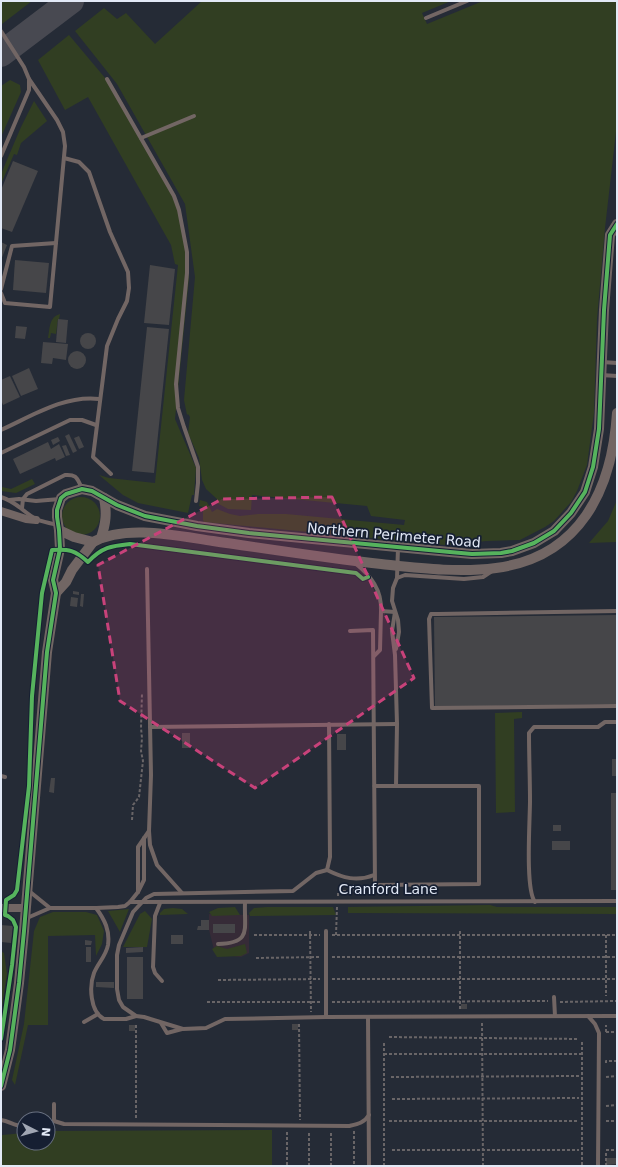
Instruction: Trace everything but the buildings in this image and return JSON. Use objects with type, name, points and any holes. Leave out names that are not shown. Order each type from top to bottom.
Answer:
[{"type":"street","name":"Northern Perimeter Road","points":[[104,498],[130,511],[145,516],[197,526],[249,533],[483,554],[512,550],[534,543],[554,531],[571,513],[578,503],[589,480],[597,448],[602,375],[604,310],[610,235],[617,224]]},
{"type":"street","name":"Northern Perimeter Road","points":[[97,540],[131,533],[157,534],[352,561],[454,570],[497,568],[522,562],[549,550],[572,533],[582,522],[598,497],[608,472],[614,446],[617,413]]},
{"type":"street","points":[[1,1086],[10,1050],[19,983],[48,652],[56,593],[53,580],[60,556],[57,510],[61,498],[66,494],[82,489],[92,491],[104,498],[107,517],[105,526],[97,540],[72,570],[66,582],[56,593]]},
{"type":"street","points":[[1,511],[26,519],[36,520]]},
{"type":"street","points":[[58,528],[74,537],[97,540]]},
{"type":"street","points":[[1,908],[26,908]]},
{"type":"lane","points":[[426,18],[467,1]]},
{"type":"lane","points":[[1,31],[24,67],[29,79],[58,120],[63,132],[65,146],[50,307],[5,303],[1,292]]},
{"type":"lane","points":[[1,156],[27,96],[29,90],[29,79]]},
{"type":"lane","points":[[107,79],[174,196],[179,210],[187,252],[187,273],[176,384],[180,414],[198,467],[196,501]]},
{"type":"lane","points":[[141,138],[194,116]]},
{"type":"lane","points":[[64,158],[79,162],[89,172],[110,232],[128,272],[129,288],[127,301],[107,346],[93,457],[111,474]]},
{"type":"lane","points":[[1,289],[12,246],[56,243]]},
{"type":"lane","points":[[602,362],[617,362]]},
{"type":"lane","points":[[602,375],[617,376]]},
{"type":"lane","points":[[1,430],[66,401],[84,398],[99,400]]},
{"type":"lane","points":[[1,453],[70,420],[82,420],[96,425]]},
{"type":"lane","points":[[22,508],[23,499],[26,494],[65,475],[71,474],[75,476],[82,489]]},
{"type":"lane","points":[[1,498],[9,500],[22,508],[36,520],[58,528]]},
{"type":"lane","points":[[9,500],[23,499],[36,501],[61,498]]},
{"type":"lane","points":[[396,786],[397,724],[395,655],[399,629],[398,620],[392,601],[393,588],[397,578],[398,547]]},
{"type":"lane","points":[[352,561],[360,567],[376,585],[381,601],[380,650],[374,656]]},
{"type":"lane","points":[[397,578],[405,575],[464,579],[483,577],[497,568]]},
{"type":"lane","points":[[147,569],[151,775],[150,845],[157,865],[182,893]]},
{"type":"lane","points":[[381,611],[395,612]]},
{"type":"lane","points":[[617,612],[431,614],[429,619],[432,708],[617,706]]},
{"type":"lane","points":[[350,631],[373,630],[374,875],[375,885],[479,884],[479,786],[374,786]]},
{"type":"lane","points":[[535,902],[532,897],[529,870],[529,733],[534,727],[598,726],[605,722],[617,722]]},
{"type":"lane","points":[[327,870],[330,857],[329,724]]},
{"type":"lane","points":[[150,727],[397,724]]},
{"type":"lane","points":[[25,919],[50,908],[118,907],[130,902],[138,892],[138,847],[149,831]]},
{"type":"lane","points":[[136,1016],[123,1007],[119,1000],[117,989],[117,955],[119,945],[133,912],[146,898],[154,894],[293,891],[316,873],[327,870],[338,876],[353,879],[365,879],[374,875]]},
{"type":"lane","points":[[28,889],[50,908]]},
{"type":"lane","name":"Cranford Lane","points":[[130,902],[245,903],[617,901]]},
{"type":"lane","points":[[160,903],[155,916],[153,967],[155,974],[162,981]]},
{"type":"lane","points":[[218,944],[231,944],[239,941],[243,937],[245,903]]},
{"type":"lane","points":[[96,908],[106,925],[109,938],[107,951],[93,975],[92,997],[94,1009],[104,1019],[126,1019],[136,1016],[144,1017],[183,1029]]},
{"type":"lane","points":[[326,933],[326,1016]]},
{"type":"lane","points":[[554,999],[554,1016]]},
{"type":"lane","points":[[84,1022],[98,1014]]},
{"type":"lane","points":[[160,1023],[167,1032],[183,1029],[206,1028],[225,1018],[326,1016],[617,1016]]},
{"type":"lane","points":[[588,1016],[595,1024],[599,1033],[598,1166]]},
{"type":"lane","points":[[368,1017],[369,1166]]},
{"type":"lane","points":[[54,1104],[54,1111]]},
{"type":"lane","points":[[56,1122],[64,1124],[136,1125],[357,1124],[364,1122],[369,1115]]},
{"type":"lane","points":[[1,1120],[8,1121],[16,1126]]},
{"type":"path","points":[[132,820],[133,805],[138,797],[143,760],[141,751],[142,690],[150,691]]},
{"type":"path","points":[[310,931],[311,1017]]},
{"type":"path","points":[[460,931],[460,1016]]},
{"type":"path","points":[[254,936],[310,935],[326,933],[617,935]]},
{"type":"path","points":[[606,935],[606,996]]},
{"type":"path","points":[[256,958],[617,957]]},
{"type":"path","points":[[218,980],[617,979]]},
{"type":"path","points":[[207,1002],[311,1002],[326,1000],[460,1002],[554,999],[617,1001]]},
{"type":"path","points":[[136,1125],[136,1024],[142,1024],[144,1017]]},
{"type":"path","points":[[299,1017],[300,1125]]},
{"type":"path","points":[[482,1023],[483,1166]]},
{"type":"path","points":[[606,1032],[617,1032]]},
{"type":"path","points":[[389,1037],[579,1039]]},
{"type":"path","points":[[582,1042],[582,1166]]},
{"type":"path","points":[[384,1043],[384,1166]]},
{"type":"path","points":[[384,1054],[582,1054]]},
{"type":"path","points":[[606,1069],[606,1061],[617,1061]]},
{"type":"path","points":[[391,1077],[579,1076]]},
{"type":"path","points":[[606,1084],[606,1077],[617,1076]]},
{"type":"path","points":[[392,1099],[579,1098]]},
{"type":"path","points":[[606,1106],[617,1105]]},
{"type":"path","points":[[606,1114],[606,1121],[617,1121]]},
{"type":"path","points":[[389,1121],[578,1121]]},
{"type":"path","points":[[287,1131],[287,1166]]},
{"type":"path","points":[[331,1131],[331,1166]]},
{"type":"path","points":[[309,1132],[309,1166]]},
{"type":"path","points":[[354,1132],[354,1166]]},
{"type":"path","points":[[606,1143],[606,1166]]},
{"type":"path","points":[[392,1150],[578,1150]]},
{"type":"path","points":[[606,1150],[617,1150]]},
{"type":"highlighted area","points":[[332,497],[414,678],[255,788],[120,701],[98,565],[222,499]]},
{"type":"shaded area","points":[[209,914],[249,915],[249,953],[241,957],[215,954],[209,930]]},
{"type":"green space","points":[[1,1],[32,1],[2,24]]},
{"type":"green space","points":[[202,1],[451,1],[422,13],[427,24],[483,1],[617,1],[617,123],[605,228],[597,319],[594,413],[587,465],[571,502],[554,521],[545,527],[520,540],[445,545],[204,522],[203,507],[199,506],[200,500],[207,502],[212,512],[217,509],[240,516],[258,514],[286,514],[404,525],[405,520],[371,516],[367,506],[252,495],[251,510],[228,509],[217,503],[217,499],[206,489],[202,480],[199,458],[188,433],[190,417],[188,414],[187,415],[184,400],[195,277],[185,204],[117,84],[75,31],[104,8],[117,19],[126,13],[155,44]]},
{"type":"green space","points":[[69,35],[116,91],[178,204],[189,278],[175,419],[196,468],[194,495],[192,495],[188,513],[138,503],[123,495],[99,475],[109,478],[155,483],[178,265],[175,264],[171,245],[88,97],[65,110],[38,60]]},
{"type":"green space","points":[[10,80],[20,85],[21,92],[1,137],[1,86]]},
{"type":"green space","points":[[34,101],[47,121],[21,143],[17,155],[14,154],[1,184],[1,174]]},
{"type":"green space","points":[[60,314],[56,334],[51,333],[50,338],[48,338],[52,320],[56,315]]},
{"type":"green space","points":[[32,479],[35,484],[16,493],[1,491],[2,487],[11,489]]},
{"type":"green space","points":[[81,497],[91,500],[97,506],[100,516],[97,526],[91,532],[81,535],[71,532],[65,526],[62,516],[65,506],[71,500]]},
{"type":"green space","points":[[617,500],[617,542],[589,543],[608,521]]},
{"type":"green space","points":[[522,712],[522,718],[514,719],[515,812],[496,813],[495,713]]},
{"type":"green space","points":[[490,905],[497,907],[617,907],[617,914],[348,913],[348,907]]},
{"type":"green space","points":[[235,907],[240,915],[212,916],[209,912],[218,908]]},
{"type":"green space","points":[[333,907],[336,915],[250,916],[249,913],[254,908]]},
{"type":"green space","points":[[129,909],[121,929],[120,932],[108,911]]},
{"type":"green space","points":[[164,909],[182,909],[188,914],[160,915]]},
{"type":"green space","points":[[145,911],[152,919],[147,947],[123,947],[140,914]]},
{"type":"green space","points":[[53,912],[86,912],[97,915],[104,931],[102,944],[96,956],[95,935],[48,936],[48,1025],[28,1025],[15,1085],[12,1080],[24,1024],[34,931],[40,917]]},
{"type":"green space","points":[[245,944],[247,953],[241,956],[217,957],[212,949],[217,946],[227,949]]},
{"type":"green space","points":[[1,951],[4,953],[7,974],[1,1013]]},
{"type":"green space","points":[[272,1130],[272,1166],[1,1166],[2,1135],[16,1134],[16,1151],[56,1151],[56,1131]]},
{"type":"taxiway","points":[[1,54],[71,1]]},
{"type":"cycle path","points":[[1,1086],[10,1050],[19,983],[47,652],[56,593],[53,580],[60,549],[57,510],[61,498],[66,494],[82,489],[92,491],[117,505],[145,516],[197,526],[249,533],[472,554],[501,553],[512,551],[534,543],[554,531],[571,513],[585,492],[593,467],[599,429],[604,310],[610,235],[617,224]]},
{"type":"cycle path","points":[[1,1039],[16,927],[13,920],[5,915],[6,900],[14,895],[17,890],[29,786],[32,696],[42,593],[52,550],[72,551],[88,562],[102,550],[130,544],[356,573],[363,579],[368,577]]}]
